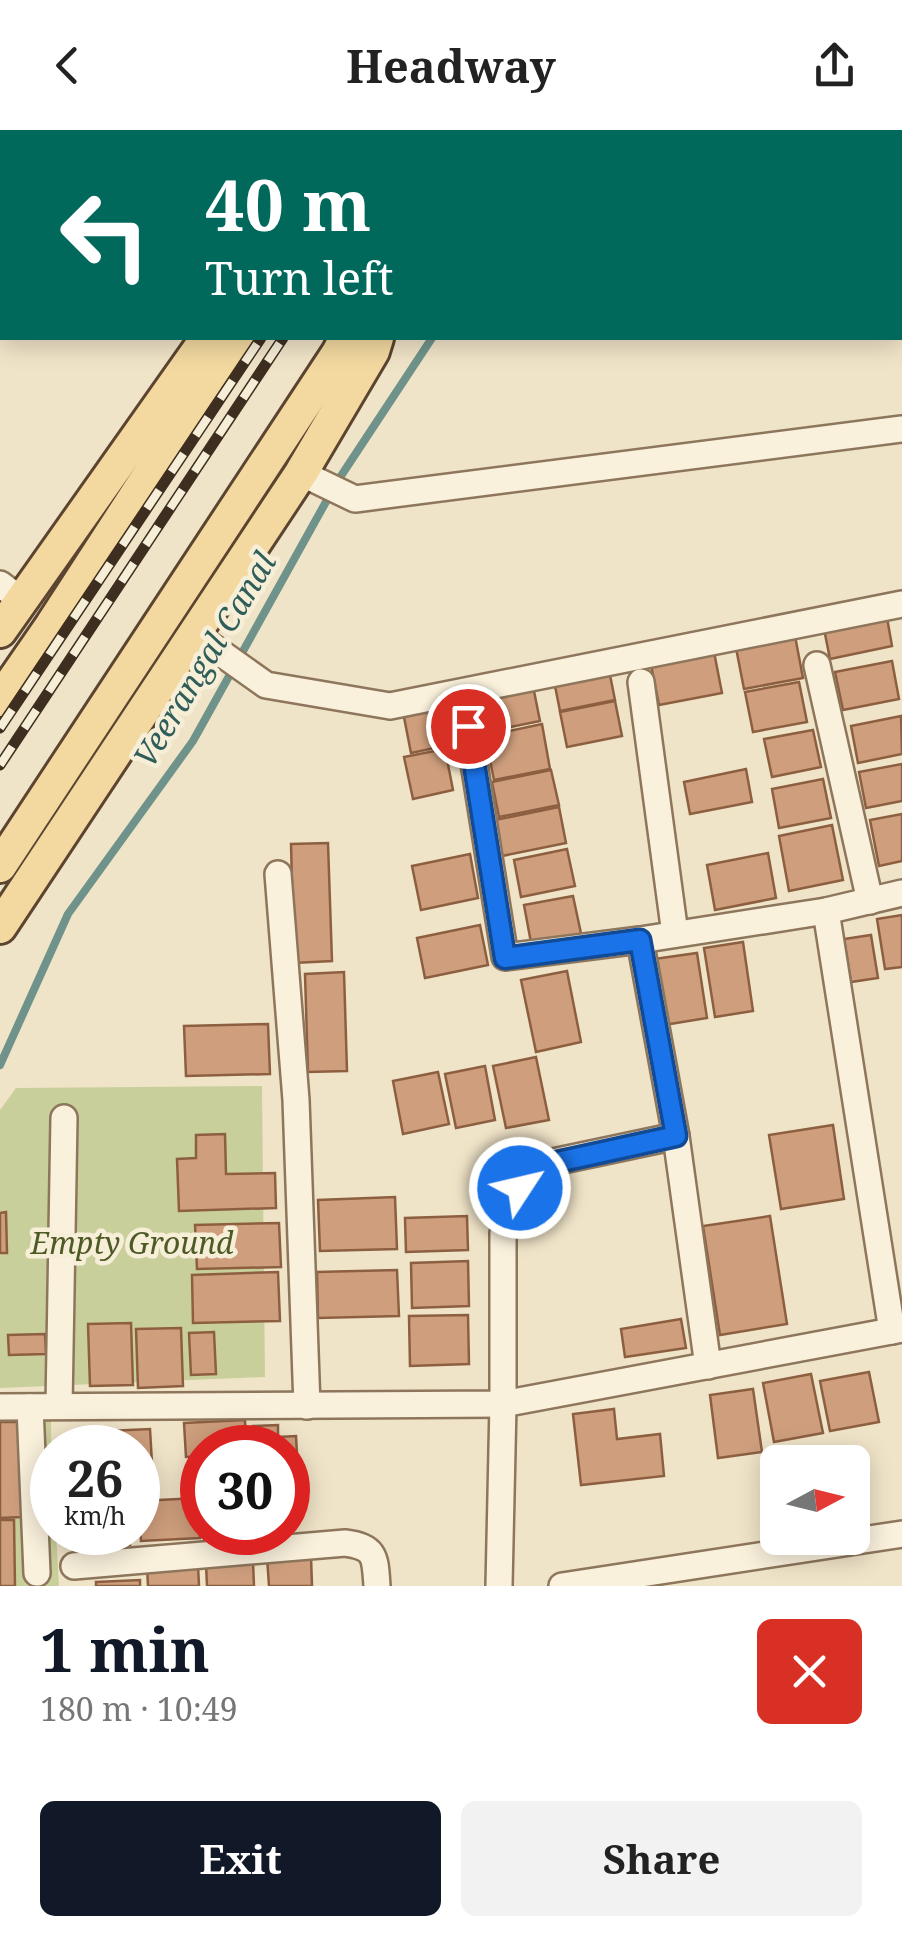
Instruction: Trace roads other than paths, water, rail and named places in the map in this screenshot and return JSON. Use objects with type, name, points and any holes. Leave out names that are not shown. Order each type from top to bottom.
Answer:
[{"type":"main road","points":[[0,631],[11,592],[205,340]]},
{"type":"main road","points":[[0,700],[237,340]]},
{"type":"main road","points":[[0,866],[345,340]]},
{"type":"main road","points":[[0,927],[194,634],[311,478],[376,340]]},
{"type":"street","points":[[311,478],[355,500],[902,429]]},
{"type":"street","points":[[194,634],[266,685],[390,706],[902,604]]},
{"type":"street","points":[[817,664],[870,901]]},
{"type":"street","points":[[641,682],[675,934]]},
{"type":"street","points":[[468,726],[505,958],[826,911],[902,893]]},
{"type":"street","points":[[278,874],[296,1100],[308,1406]]},
{"type":"street","points":[[0,1407],[503,1404],[897,1330],[826,911]]},
{"type":"street","points":[[640,940],[676,1136],[708,1366]]},
{"type":"street","points":[[59,1406],[64,1118]]},
{"type":"street","points":[[499,1586],[502,1232],[520,1188],[539,1166],[676,1136]]},
{"type":"street","points":[[30,1406],[36,1574]]},
{"type":"street","points":[[562,1586],[902,1534]]},
{"type":"street","points":[[74,1566],[345,1542],[372,1552],[377,1586]]},
{"type":"waterway","name":"Veerangal Canal","points":[[0,1065],[68,914],[193,741],[337,482],[431,340]]},
{"type":"railway","points":[[0,728],[260,340]]},
{"type":"railway","points":[[0,765],[282,340]]},
{"type":"park label","name":"Empty Ground","points":[[132,1244]]}]
